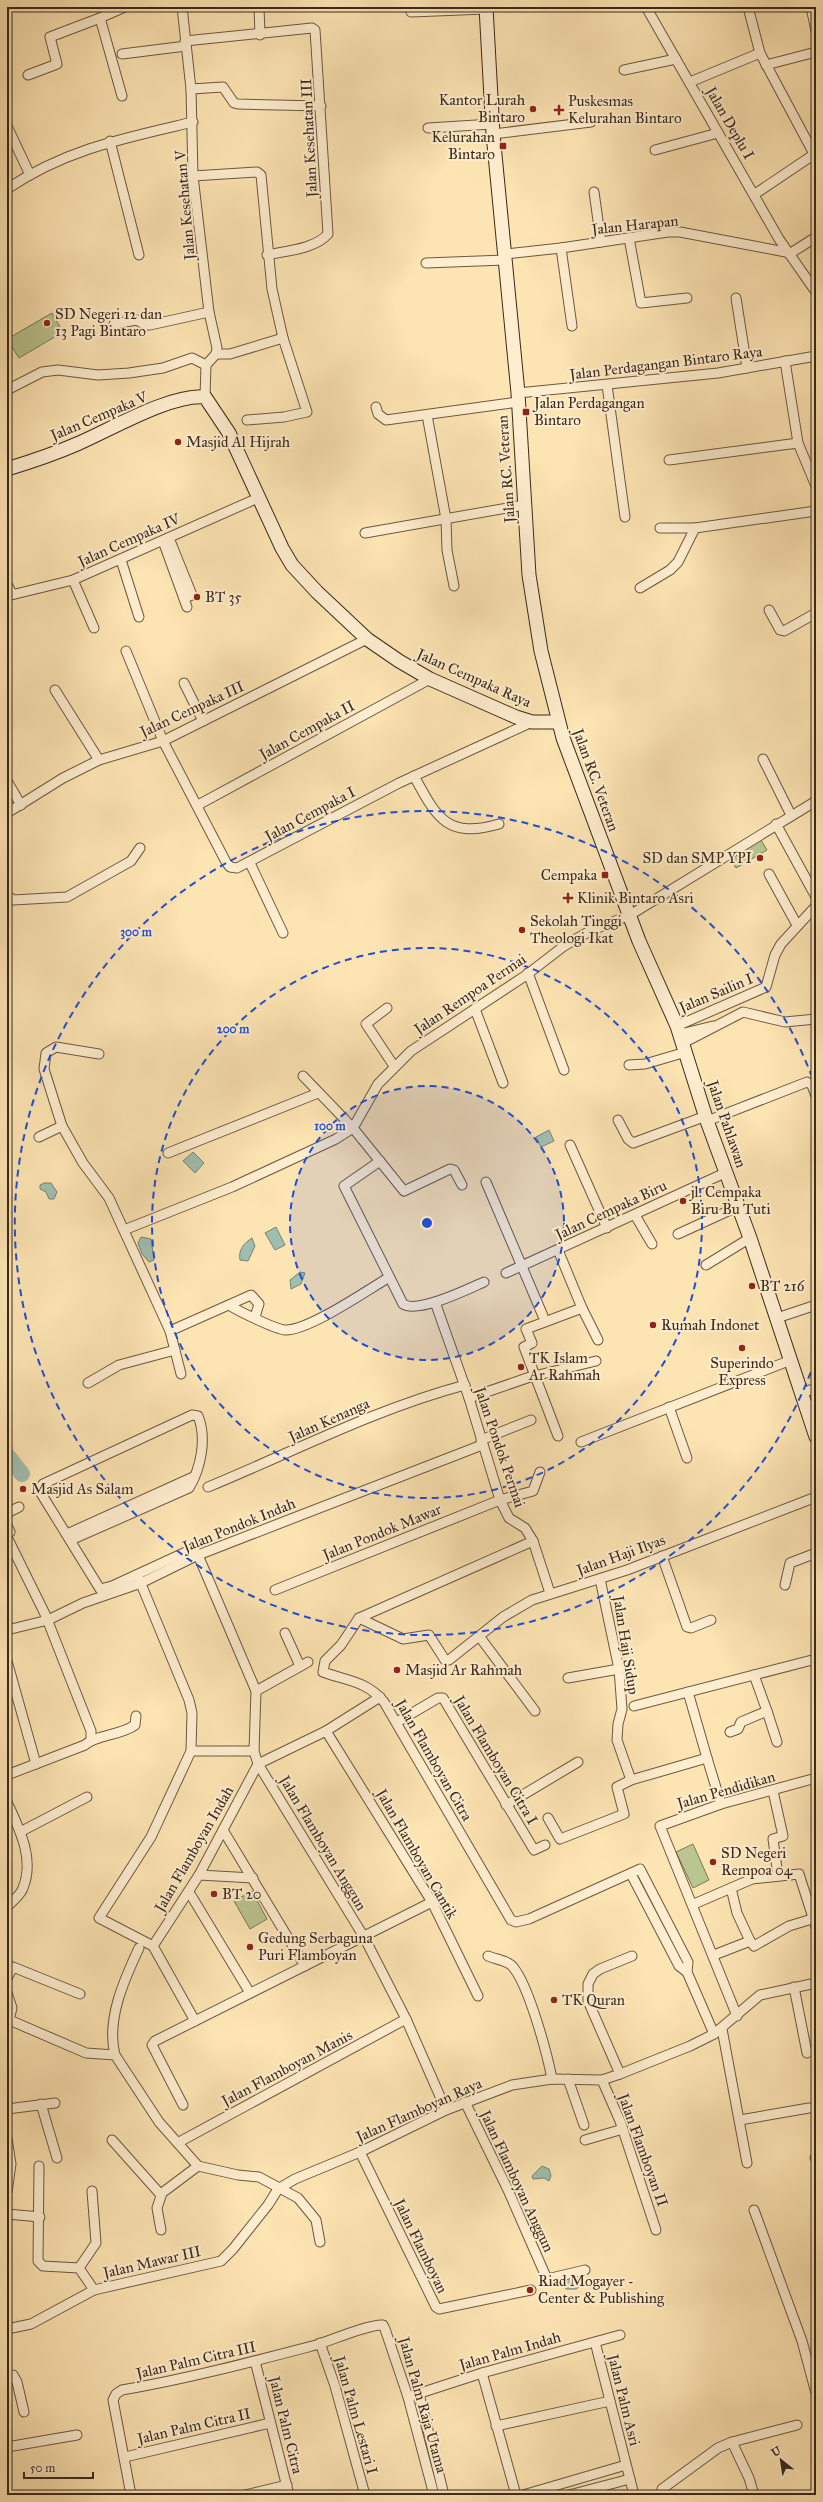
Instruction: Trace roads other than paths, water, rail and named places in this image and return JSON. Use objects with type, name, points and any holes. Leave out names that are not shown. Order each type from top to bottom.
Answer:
[{"type":"main road","name":"Jalan RC. Veteran","points":[[486,8],[493,129],[518,397],[529,575],[541,651],[558,722],[589,812],[630,916]]},
{"type":"main road","name":"Jalan Cempaka V","points":[[7,469],[76,445],[149,411],[197,396],[205,396]]},
{"type":"main road","name":"Jalan Cempaka Raya","points":[[205,396],[229,433],[258,498],[282,548],[292,565],[367,639],[430,679],[516,717],[532,722],[558,722]]},
{"type":"main road","name":"Jalan Pahlawan","points":[[630,916],[681,1039],[706,1118],[739,1206],[816,1437]]},
{"type":"street","points":[[28,75],[58,64],[50,37],[125,7]]},
{"type":"street","name":"Jalan Kesehatan V","points":[[182,7],[191,89],[193,122],[193,176],[209,312],[216,354]]},
{"type":"street","points":[[259,7],[260,35]]},
{"type":"street","name":"Jalan Deplu I","points":[[646,7],[718,133],[755,194],[779,239],[791,253]]},
{"type":"street","points":[[748,7],[760,53],[815,154],[755,194]]},
{"type":"street","points":[[812,7],[816,31]]},
{"type":"street","points":[[411,12],[486,8]]},
{"type":"street","points":[[100,18],[122,96]]},
{"type":"street","name":"Jalan Kesehatan III","points":[[122,54],[186,44],[314,29],[321,106],[328,234],[325,238],[303,247],[267,256]]},
{"type":"street","points":[[766,65],[816,52]]},
{"type":"street","points":[[690,82],[760,53]]},
{"type":"street","points":[[624,70],[676,59]]},
{"type":"street","points":[[191,89],[222,86],[234,103],[238,104],[321,106]]},
{"type":"street","points":[[7,189],[57,160],[110,142],[193,122]]},
{"type":"street","points":[[428,128],[493,129],[591,122]]},
{"type":"street","points":[[7,126],[30,175]]},
{"type":"street","points":[[655,150],[718,133]]},
{"type":"street","points":[[110,142],[140,255]]},
{"type":"street","points":[[193,176],[260,173],[267,256],[272,289],[283,338],[307,412],[284,417],[247,420]]},
{"type":"street","points":[[594,192],[601,242]]},
{"type":"street","name":"Jalan Harapan","points":[[426,263],[505,257],[601,242],[680,232],[791,253]]},
{"type":"street","points":[[816,237],[791,253],[816,292]]},
{"type":"street","points":[[629,238],[641,303],[687,298]]},
{"type":"street","points":[[561,248],[572,326]]},
{"type":"street","points":[[736,298],[747,368]]},
{"type":"street","points":[[114,324],[137,320],[145,325],[150,325],[209,312]]},
{"type":"street","points":[[205,396],[206,365],[216,354],[230,354],[283,338]]},
{"type":"street","name":"Jalan Perdagangan Bintaro Raya","points":[[376,407],[378,414],[386,420],[427,415],[518,397],[747,368],[816,356]]},
{"type":"street","points":[[7,390],[42,372],[58,370],[98,375],[129,373],[163,368],[192,358],[206,365]]},
{"type":"street","points":[[785,361],[798,443],[816,486]]},
{"type":"street","points":[[607,385],[625,517]]},
{"type":"street","points":[[427,415],[446,519],[447,550],[454,586]]},
{"type":"street","points":[[668,460],[798,443]]},
{"type":"street","name":"Jalan Cempaka IV","points":[[10,595],[73,580],[258,498]]},
{"type":"street","points":[[365,533],[524,505]]},
{"type":"street","points":[[660,528],[695,528],[816,510]]},
{"type":"street","points":[[640,588],[670,570],[678,562],[695,528]]},
{"type":"street","points":[[166,540],[185,602]]},
{"type":"street","points":[[121,560],[140,617]]},
{"type":"street","points":[[73,580],[94,628]]},
{"type":"street","points":[[7,584],[10,595]]},
{"type":"street","points":[[769,610],[780,630],[784,631],[816,613]]},
{"type":"street","name":"Jalan Cempaka III","points":[[7,813],[63,778],[99,760],[163,741],[367,639]]},
{"type":"street","name":"Jalan Cempaka I","points":[[126,651],[163,741],[230,867],[237,868],[250,863],[311,828],[414,776],[532,722]]},
{"type":"street","name":"Jalan Cempaka II","points":[[198,806],[430,679]]},
{"type":"street","points":[[184,683],[203,721]]},
{"type":"street","points":[[55,690],[99,760]]},
{"type":"street","points":[[763,759],[791,815]]},
{"type":"street","points":[[414,776],[435,812],[449,824],[473,830],[499,824]]},
{"type":"street","points":[[7,781],[21,805]]},
{"type":"street","name":"Jalan Rempoa Permai","points":[[353,1128],[378,1084],[410,1051],[528,973],[564,946],[583,935],[630,916],[776,824],[816,801]]},
{"type":"street","points":[[776,824],[816,897]]},
{"type":"street","points":[[7,895],[13,900],[67,897],[131,861],[140,848]]},
{"type":"street","points":[[250,863],[283,933]]},
{"type":"street","points":[[769,874],[797,925]]},
{"type":"street","name":"Jalan Sailin I","points":[[681,1039],[766,987],[775,955],[797,925],[816,906]]},
{"type":"street","points":[[528,973],[564,1070]]},
{"type":"street","points":[[388,1008],[366,1024],[394,1066]]},
{"type":"street","points":[[475,1009],[503,1083]]},
{"type":"street","points":[[629,1065],[645,1064],[681,1039],[742,1012],[785,1022],[816,1019]]},
{"type":"street","points":[[99,1054],[56,1047],[46,1053],[44,1069],[62,1126],[83,1163],[109,1198],[170,1331],[181,1374]]},
{"type":"street","points":[[303,1076],[353,1128],[405,1191],[450,1169],[454,1170],[462,1185]]},
{"type":"street","points":[[618,1120],[628,1140],[633,1143],[807,1082],[812,1085],[816,1096]]},
{"type":"street","points":[[168,1153],[318,1092]]},
{"type":"street","points":[[39,1137],[62,1126]]},
{"type":"street","points":[[124,1230],[232,1187],[315,1151],[353,1128]]},
{"type":"street","points":[[570,1145],[607,1228]]},
{"type":"street","points":[[380,1161],[344,1186],[388,1278],[404,1306],[411,1307],[435,1302],[484,1282]]},
{"type":"street","name":"Jalan Cempaka Biru","points":[[506,1273],[635,1216],[727,1172]]},
{"type":"street","points":[[486,1182],[523,1266],[542,1316]]},
{"type":"street","points":[[678,1234],[739,1206]]},
{"type":"street","points":[[635,1216],[652,1244]]},
{"type":"street","points":[[706,1265],[750,1238]]},
{"type":"street","points":[[558,1250],[582,1308],[598,1340]]},
{"type":"street","points":[[229,1305],[282,1330],[297,1328],[388,1278]]},
{"type":"street","points":[[170,1331],[251,1295],[259,1304],[255,1317]]},
{"type":"street","name":"Jalan Pondok Permai","points":[[435,1302],[465,1385],[500,1500],[509,1518],[525,1528],[533,1541],[550,1593]]},
{"type":"street","points":[[777,1318],[816,1305]]},
{"type":"street","points":[[558,1436],[524,1347],[532,1343],[526,1329],[582,1308]]},
{"type":"street","points":[[88,1383],[119,1365],[175,1350]]},
{"type":"street","points":[[581,1442],[791,1360]]},
{"type":"street","points":[[469,1398],[536,1376],[596,1361]]},
{"type":"street","name":"Jalan Kenanga","points":[[208,1487],[293,1451],[349,1424],[415,1400],[465,1385]]},
{"type":"street","points":[[802,1393],[816,1388]]},
{"type":"street","points":[[669,1407],[686,1458]]},
{"type":"street","points":[[69,1537],[193,1477],[202,1447],[202,1430],[198,1417],[194,1414],[40,1486],[39,1491],[69,1537],[97,1586],[102,1589],[139,1579]]},
{"type":"street","name":"Jalan Pondok Indah","points":[[198,1555],[482,1443],[530,1420]]},
{"type":"street","name":"Jalan Pondok Mawar","points":[[275,1590],[500,1500],[533,1491],[540,1472]]},
{"type":"street","name":"Jalan Haji Ilyas","points":[[359,1618],[403,1639],[429,1635],[445,1660],[448,1660],[513,1610],[550,1593],[600,1579],[816,1497]]},
{"type":"street","points":[[7,1513],[19,1508]]},
{"type":"street","points":[[7,1525],[10,1532],[7,1534]]},
{"type":"street","points":[[7,1537],[48,1620],[91,1731],[91,1739]]},
{"type":"street","points":[[380,1697],[368,1687],[324,1672],[322,1668],[325,1661],[341,1645],[359,1618],[533,1541]]},
{"type":"street","points":[[7,1630],[48,1620],[139,1579],[188,1551],[195,1551],[256,1691],[304,1664],[285,1633]]},
{"type":"street","points":[[785,1585],[790,1563],[816,1553]]},
{"type":"street","points":[[662,1556],[687,1627],[691,1628],[711,1620]]},
{"type":"street","points":[[139,1579],[189,1700],[192,1713],[191,1751],[151,1836],[99,1918],[153,1946],[195,2021]]},
{"type":"street","name":"Jalan Haji Sidup","points":[[600,1579],[619,1670],[622,1709],[618,1724],[617,1740],[631,1780]]},
{"type":"street","points":[[479,1636],[535,1711]]},
{"type":"street","name":"Jalan Haji Sidup","points":[[634,1706],[816,1659]]},
{"type":"street","points":[[7,1661],[36,1764]]},
{"type":"street","points":[[568,1678],[619,1670]]},
{"type":"street","points":[[754,1675],[777,1742]]},
{"type":"street","name":"Jalan Flamboyan Anggun","points":[[256,1691],[254,1751],[258,1764],[364,1937],[406,2019],[446,2110]]},
{"type":"street","points":[[688,1692],[721,1804]]},
{"type":"street","name":"Jalan Flamboyan Citra","points":[[258,1764],[326,1731],[380,1697],[396,1722],[506,1913],[515,1922],[529,1919],[631,1874],[679,1966],[687,1972],[714,2034]]},
{"type":"street","name":"Jalan Flamboyan Citra I","points":[[396,1722],[438,1698],[443,1698],[534,1850],[545,1845]]},
{"type":"street","points":[[730,1732],[738,1729],[741,1722],[767,1711]]},
{"type":"street","points":[[7,1775],[85,1745],[91,1739],[108,1737],[130,1728],[135,1725],[136,1716]]},
{"type":"street","name":"Jalan Flamboyan Cantik","points":[[326,1731],[432,1902],[478,1996]]},
{"type":"street","points":[[191,1751],[254,1751]]},
{"type":"street","points":[[548,1818],[560,1839],[624,1814],[617,1787],[631,1780],[707,1758]]},
{"type":"street","points":[[506,1805],[578,1762]]},
{"type":"street","name":"Jalan Flamboyan Indah","points":[[153,1946],[199,1875],[258,1764]]},
{"type":"street","name":"Jalan Pendidikan","points":[[694,1904],[660,1830],[661,1824],[721,1804],[816,1778]]},
{"type":"street","points":[[773,1791],[783,1836],[773,1839],[778,1876]]},
{"type":"street","points":[[20,1832],[86,1797]]},
{"type":"street","points":[[7,1802],[20,1832],[28,1867],[23,1889],[7,1907]]},
{"type":"street","points":[[223,1830],[305,1966]]},
{"type":"street","points":[[199,1875],[252,1878]]},
{"type":"street","points":[[731,1888],[737,1914],[754,1946],[789,1926],[814,1923],[800,1875],[752,1879],[731,1888],[694,1904],[737,2016]]},
{"type":"street","points":[[189,1892],[250,1993]]},
{"type":"street","points":[[183,2105],[152,2045],[155,2041],[432,1902]]},
{"type":"street","points":[[714,1955],[750,1940]]},
{"type":"street","points":[[139,1948],[124,1982],[114,2017],[111,2036],[115,2055],[159,2122],[198,2166],[238,2175],[259,2177],[278,2189],[298,2198],[309,2210],[320,2230],[320,2242]]},
{"type":"street","points":[[488,1956],[512,1965],[521,1980],[544,2044],[552,2079]]},
{"type":"street","points":[[620,2074],[588,2002],[588,1984],[593,1974],[600,1969],[632,1956]]},
{"type":"street","points":[[7,1978],[13,1966],[80,1994]]},
{"type":"street","name":"Jalan Flamboyan Raya","points":[[278,2189],[295,2179],[360,2152],[464,2102],[512,2085],[552,2079],[602,2080],[620,2074],[690,2046],[714,2034],[722,2029],[760,1995],[816,1983]]},
{"type":"street","points":[[794,1987],[807,2052]]},
{"type":"street","points":[[7,1993],[12,2008],[8,2019],[86,2053],[115,2055]]},
{"type":"street","name":"Jalan Flamboyan Manis","points":[[181,2141],[406,2019]]},
{"type":"street","points":[[722,2029],[747,2163]]},
{"type":"street","points":[[568,2079],[584,2125]]},
{"type":"street","name":"Jalan Flamboyan II","points":[[602,2080],[622,2128],[656,2230]]},
{"type":"street","points":[[7,2109],[55,2102]]},
{"type":"street","name":"Jalan Flamboyan Anggun","points":[[464,2102],[508,2190],[547,2279],[585,2270]]},
{"type":"street","points":[[41,2104],[57,2158]]},
{"type":"street","points":[[740,2120],[809,2108]]},
{"type":"street","points":[[585,2140],[622,2128]]},
{"type":"street","points":[[7,2138],[10,2164],[7,2192]]},
{"type":"street","points":[[112,2140],[161,2194]]},
{"type":"street","name":"Jalan Flamboyan","points":[[360,2152],[436,2307],[439,2309],[531,2290]]},
{"type":"street","points":[[39,2166],[39,2264],[79,2268]]},
{"type":"street","points":[[161,2230],[157,2208],[161,2194],[198,2166]]},
{"type":"street","name":"Jalan Mawar III","points":[[7,2329],[31,2324],[94,2290],[221,2260],[233,2250],[268,2205],[278,2189]]},
{"type":"street","points":[[79,2268],[96,2243],[92,2191]]},
{"type":"street","points":[[754,2210],[802,2340],[816,2393]]},
{"type":"street","points":[[7,2214],[40,2217]]},
{"type":"street","points":[[79,2268],[94,2290]]},
{"type":"street","name":"Jalan Palm Citra III","points":[[131,2495],[114,2400],[116,2394],[122,2390],[256,2361],[320,2344],[377,2324],[383,2325]]},
{"type":"street","name":"Jalan Palm Raja Utama","points":[[383,2325],[398,2360],[434,2495]]},
{"type":"street","name":"Jalan Palm Indah","points":[[408,2397],[482,2373],[620,2335]]},
{"type":"street","name":"Jalan Palm Asri","points":[[594,2342],[634,2495]]},
{"type":"street","name":"Jalan Palm Lestari I","points":[[320,2344],[334,2386],[365,2495]]},
{"type":"street","name":"Jalan Palm Citra","points":[[256,2361],[270,2423],[289,2495]]},
{"type":"street","points":[[482,2373],[516,2495]]},
{"type":"street","points":[[8,2375],[15,2377],[24,2412]]},
{"type":"street","name":"Jalan Palm Raja Utama","points":[[419,2394],[444,2495]]},
{"type":"street","points":[[496,2426],[610,2400]]},
{"type":"street","name":"Jalan Palm Citra II","points":[[125,2457],[270,2423]]},
{"type":"street","points":[[662,2489],[718,2448],[732,2442],[796,2425]]},
{"type":"street","points":[[7,2447],[77,2435]]},
{"type":"street","points":[[732,2442],[749,2478],[754,2495]]},
{"type":"street","name":"Jalan Palm Asri","points":[[523,2495],[626,2465]]},
{"type":"street","points":[[569,2495],[630,2479]]},
{"type":"street","points":[[244,2495],[287,2485]]},
{"type":"waterway","points":[[7,1455],[22,1474]]},
{"type":"place","name":"Kantor Lurah Bintaro","points":[[533,109]]},
{"type":"place","name":"Puskesmas Kelurahan Bintaro","points":[[559,110]]},
{"type":"place","name":"Kelurahan Bintaro","points":[[503,146]]},
{"type":"place","name":"SD Negeri 12 dan 13 Pagi Bintaro","points":[[47,323]]},
{"type":"place","name":"Jalan Perdagangan Bintaro","points":[[526,412]]},
{"type":"place","name":"Masjid Al Hijrah","points":[[178,442]]},
{"type":"place","name":"BT 35","points":[[197,597]]},
{"type":"place","name":"SD dan SMP YPI","points":[[760,858]]},
{"type":"place","name":"Cempaka","points":[[605,875]]},
{"type":"place","name":"Klinik Bintaro Asri","points":[[568,898]]},
{"type":"place","name":"Sekolah Tinggi Theologi Ikat","points":[[522,930]]},
{"type":"place","name":"jl. Cempaka Biru Bu Tuti","points":[[683,1201]]},
{"type":"place","name":"BT 216","points":[[752,1286]]},
{"type":"place","name":"Rumah Indonet","points":[[653,1325]]},
{"type":"place","name":"Superindo Express","points":[[742,1348]]},
{"type":"place","name":"TK Islam Ar Rahmah","points":[[521,1367]]},
{"type":"place","name":"Masjid As Salam","points":[[23,1489]]},
{"type":"place","name":"Masjid Ar Rahmah","points":[[397,1670]]},
{"type":"place","name":"SD Negeri Rempoa 04","points":[[713,1862]]},
{"type":"place","name":"BT 20","points":[[214,1894]]},
{"type":"place","name":"Gedung Serbaguna Puri Flamboyan","points":[[250,1947]]},
{"type":"place","name":"TK Quran","points":[[554,2000]]},
{"type":"place","name":"Riad Mogayer - Center & Publishing","points":[[530,2290]]}]
